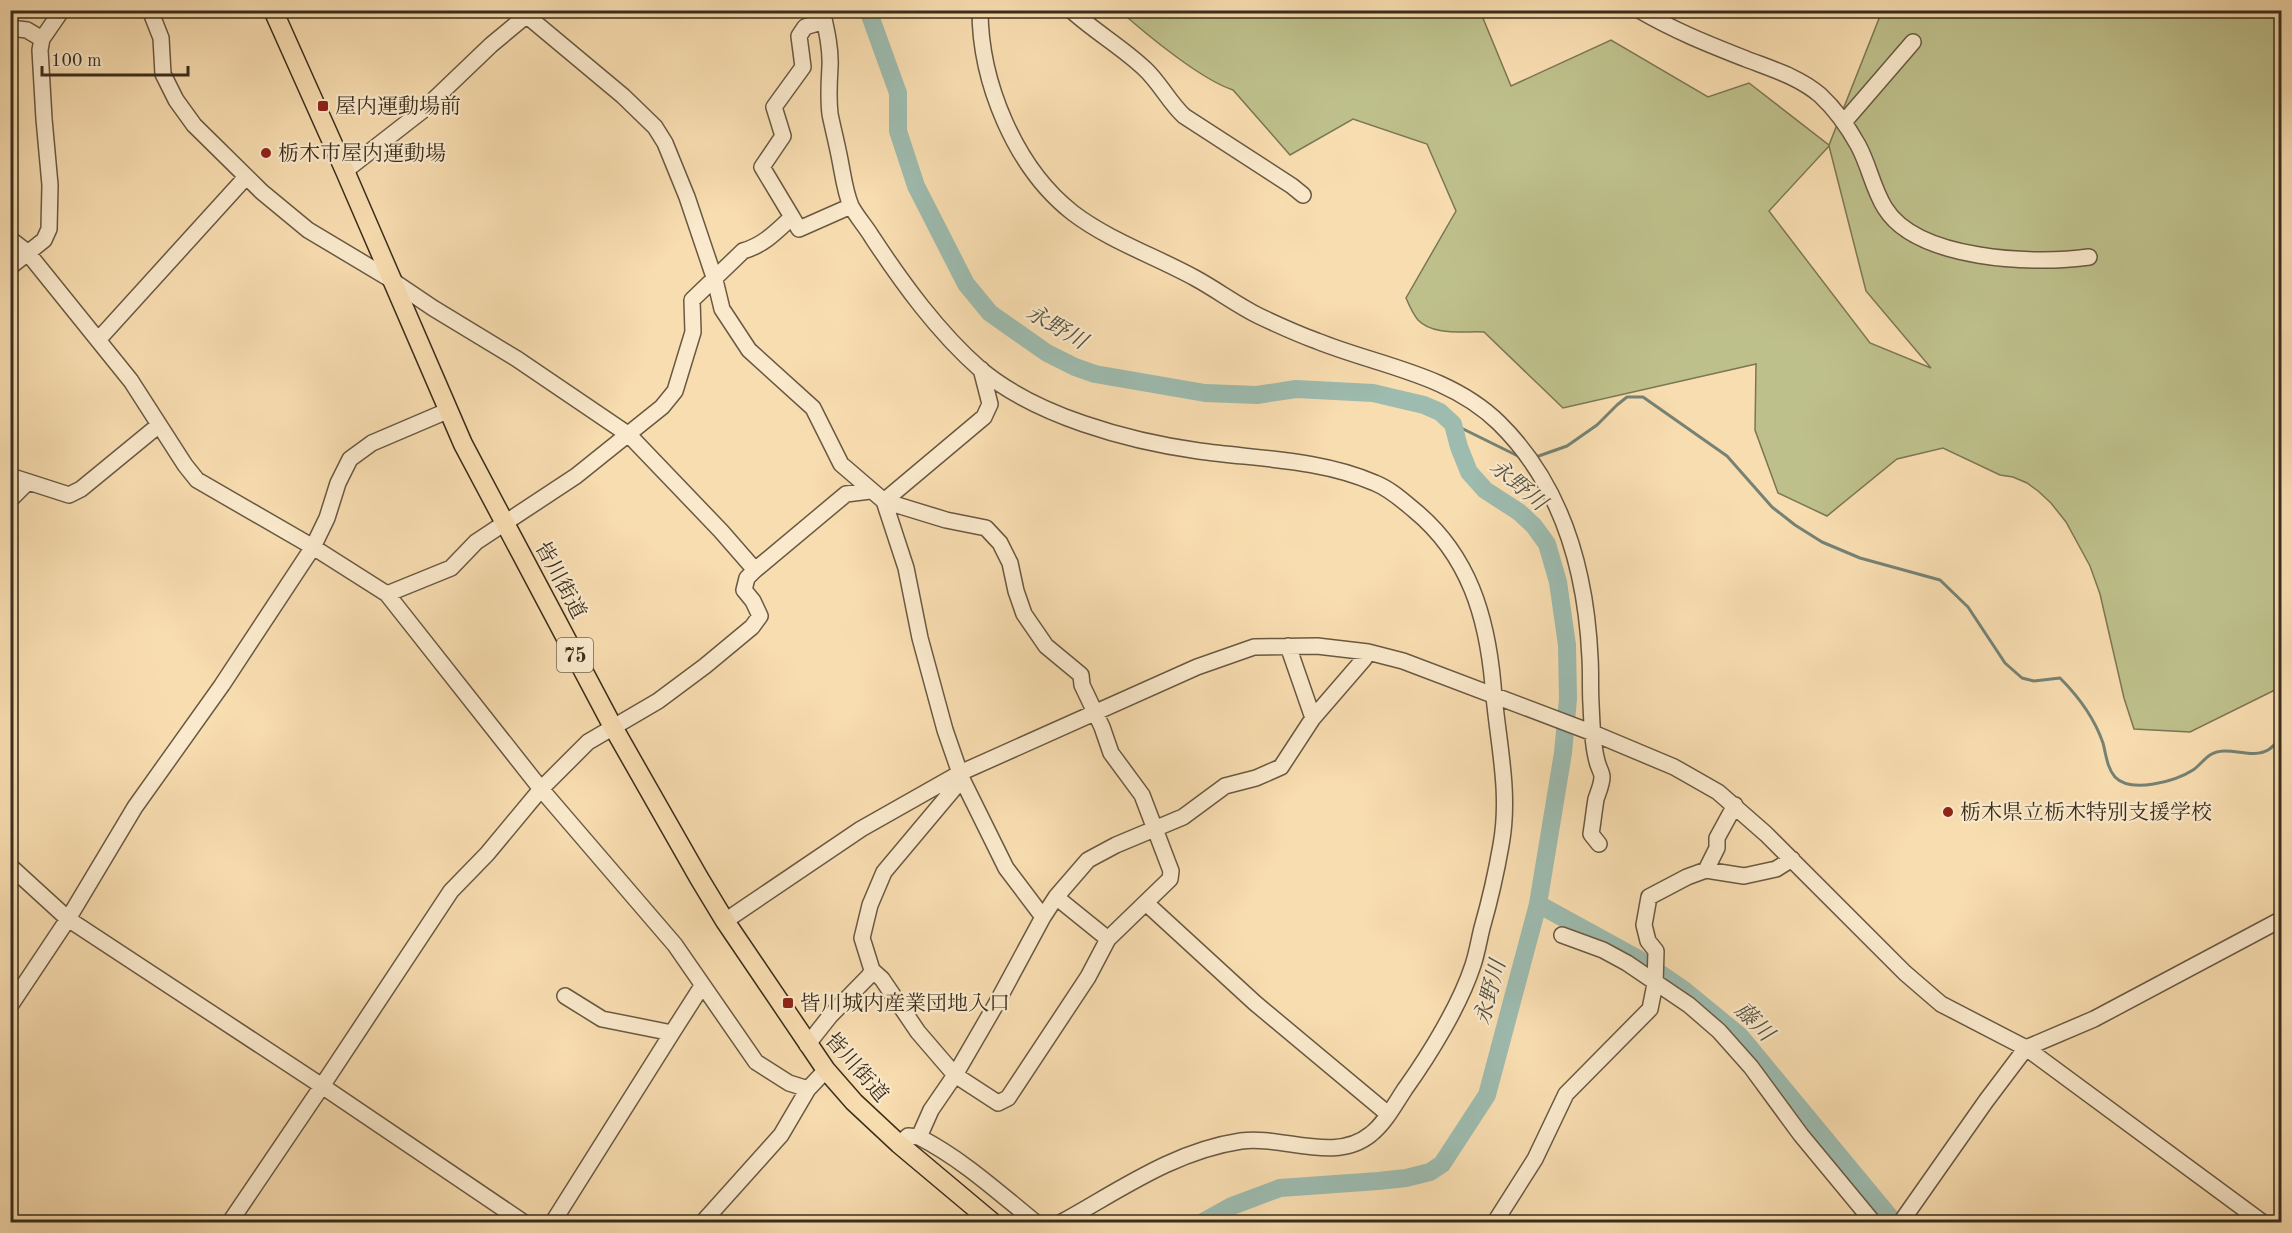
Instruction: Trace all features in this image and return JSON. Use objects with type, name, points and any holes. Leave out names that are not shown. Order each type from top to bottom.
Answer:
[{"type":"main road","name":"皆川街道","points":[[273,10],[345,171],[447,411],[505,524],[663,817],[725,921],[826,1070],[854,1102],[899,1144],[992,1222]]},
{"type":"street","points":[[10,267],[44,240],[50,229],[51,214],[41,68],[42,39],[62,10]]},
{"type":"street","points":[[150,10],[161,38],[163,75],[176,100],[194,125],[246,177],[309,230],[517,359],[629,435],[755,570]]},
{"type":"street","points":[[980,10],[980,30],[991,87],[1006,126],[1035,173],[1072,212],[1112,238],[1195,278],[1258,316],[1318,342],[1425,377],[1452,390],[1475,403],[1498,422],[1537,468],[1553,494],[1567,527],[1584,602],[1590,657],[1589,732],[1597,763],[1603,775],[1595,803],[1591,834],[1599,844]]},
{"type":"street","points":[[1071,10],[1140,64],[1184,116],[1293,186],[1303,195]]},
{"type":"street","points":[[1639,10],[1674,30],[1779,70],[1819,94],[1837,112],[1858,146],[1886,210],[1909,232],[1926,242],[1953,250],[2000,257],[2056,260],[2089,257]]},
{"type":"street","points":[[345,171],[422,111],[527,12],[655,127],[665,143],[687,197],[715,280],[722,309],[749,350],[813,408],[841,464],[884,501],[946,520],[986,528],[1000,543],[1010,563],[1024,614],[1046,646],[1081,675],[1082,685],[1111,753],[1142,795],[1172,871],[1170,879],[1108,939],[1088,977],[1008,1098],[998,1103],[955,1075],[918,1032],[882,979],[872,970],[862,938],[870,905],[884,872],[961,776]]},
{"type":"street","points":[[851,206],[799,229],[762,167],[783,136],[774,107],[803,67],[799,36],[805,27],[823,16],[830,64],[827,80],[831,116],[851,206],[930,316],[981,369],[1004,386],[1043,408],[1138,441],[1198,451],[1307,464],[1377,483],[1422,516],[1456,555],[1467,574],[1484,623],[1498,697],[1506,806],[1493,888],[1475,961],[1468,979],[1441,1032],[1388,1114],[1372,1134],[1343,1146],[1321,1147],[1247,1140],[1192,1152],[1137,1179],[1062,1222]]},
{"type":"street","points":[[10,27],[27,30],[42,39]]},
{"type":"street","points":[[1844,122],[1913,42]]},
{"type":"street","points":[[98,340],[246,177]]},
{"type":"street","points":[[387,594],[451,568],[476,542],[576,476],[662,407],[675,391],[693,332],[692,300],[743,251],[766,241],[792,217]]},
{"type":"street","points":[[10,239],[27,252],[131,381],[184,465],[197,480],[313,547],[387,594],[541,789],[675,945],[756,1062],[789,1083],[808,1089]]},
{"type":"street","points":[[884,501],[984,417],[990,404],[981,369]]},
{"type":"street","points":[[10,1006],[68,919],[135,807],[222,685],[313,547],[350,459],[372,443],[447,411]]},
{"type":"street","points":[[10,476],[69,495],[81,489],[159,425]]},
{"type":"street","points":[[10,500],[27,483]]},
{"type":"street","points":[[230,1222],[451,891],[488,854],[541,789],[588,742],[658,701],[752,627],[760,616],[753,601],[744,590],[747,578],[755,570],[846,494],[870,491]]},
{"type":"street","points":[[884,501],[906,568],[920,638],[945,730],[961,776],[1006,868],[1043,917]]},
{"type":"street","points":[[1288,646],[1313,718]]},
{"type":"street","points":[[725,921],[861,830],[961,776],[1197,667],[1254,647],[1342,647],[1368,652],[1402,661],[1589,732],[1674,767],[1711,787],[1735,805],[1905,973],[1941,1004],[2026,1048],[2262,1222]]},
{"type":"street","points":[[919,1137],[931,1110],[955,1075],[1043,917],[1056,897],[1088,860],[1116,845],[1183,817],[1225,786],[1256,778],[1281,766],[1313,718],[1368,652]]},
{"type":"street","points":[[1706,870],[1717,848],[1717,838],[1735,805]]},
{"type":"street","points":[[1495,1222],[1535,1159],[1566,1094],[1650,1009],[1655,984],[1656,951],[1648,940],[1644,925],[1649,897],[1686,876],[1706,870],[1744,876],[1776,868],[1792,859]]},
{"type":"street","points":[[10,888],[15,871],[68,919],[523,1222]]},
{"type":"street","points":[[1056,897],[1108,939]]},
{"type":"street","points":[[1146,903],[1255,1003],[1388,1114]]},
{"type":"street","points":[[1901,1222],[2026,1048],[2094,1019],[2282,919]]},
{"type":"street","points":[[1562,935],[1603,950],[1627,963],[1689,1005],[1719,1031],[1751,1067],[1801,1135],[1873,1222]]},
{"type":"street","points":[[807,1045],[872,970]]},
{"type":"street","points":[[553,1222],[702,986]]},
{"type":"street","points":[[565,996],[602,1019],[672,1033]]},
{"type":"street","points":[[703,1222],[781,1135],[808,1089],[826,1070]]},
{"type":"street","points":[[899,1144],[908,1136],[919,1137],[936,1146],[977,1175],[1035,1222]]},
{"type":"green space","points":[[1120,11],[1480,11],[1511,86],[1611,40],[1708,97],[1749,83],[1829,145],[1882,11],[2281,11],[2281,687],[2190,732],[2134,729],[2124,698],[2100,594],[2090,566],[2066,522],[2051,503],[2027,483],[2000,475],[1943,448],[1897,459],[1827,516],[1778,493],[1755,430],[1756,364],[1563,408],[1484,332],[1440,331],[1424,325],[1411,309],[1406,298],[1456,211],[1427,144],[1353,119],[1290,155],[1233,90],[1190,66]],"holes":[[[1829,146],[1866,291],[1931,368],[1870,343],[1769,211]]]},
{"type":"waterway","name":"永野川","points":[[868,10],[898,93],[898,131],[916,186],[966,284],[990,313],[1047,353],[1095,374],[1205,393],[1257,395],[1296,389],[1373,393],[1424,405],[1440,412],[1453,424],[1469,472],[1485,490],[1519,512],[1534,526],[1547,544],[1558,582],[1567,645],[1568,699],[1563,753],[1538,904],[1487,1095],[1442,1164],[1430,1172],[1406,1178],[1378,1181],[1280,1188],[1232,1206],[1203,1222]]},
{"type":"waterway","points":[[1533,458],[1567,446],[1597,425],[1627,397],[1643,397],[1727,456],[1772,507],[1822,542],[1860,558],[1940,580],[1968,607],[2005,663],[2022,678],[2034,681],[2060,678],[2067,685],[2090,716],[2103,743],[2110,769],[2122,782],[2132,785],[2165,782],[2193,770],[2217,752],[2261,753],[2270,749],[2282,737]]},
{"type":"waterway","points":[[1453,424],[1522,458]]},
{"type":"waterway","name":"藤川","points":[[1538,904],[1640,960],[1684,990],[1740,1036],[1894,1222]]},
{"type":"place","name":"屋内運動場前","points":[[323,106]]},
{"type":"place","name":"栃木市屋内運動場","points":[[266,153]]},
{"type":"place","name":"栃木県立栃木特別支援学校","points":[[1948,812]]},
{"type":"place","name":"皆川城内産業団地入口","points":[[788,1003]]}]
